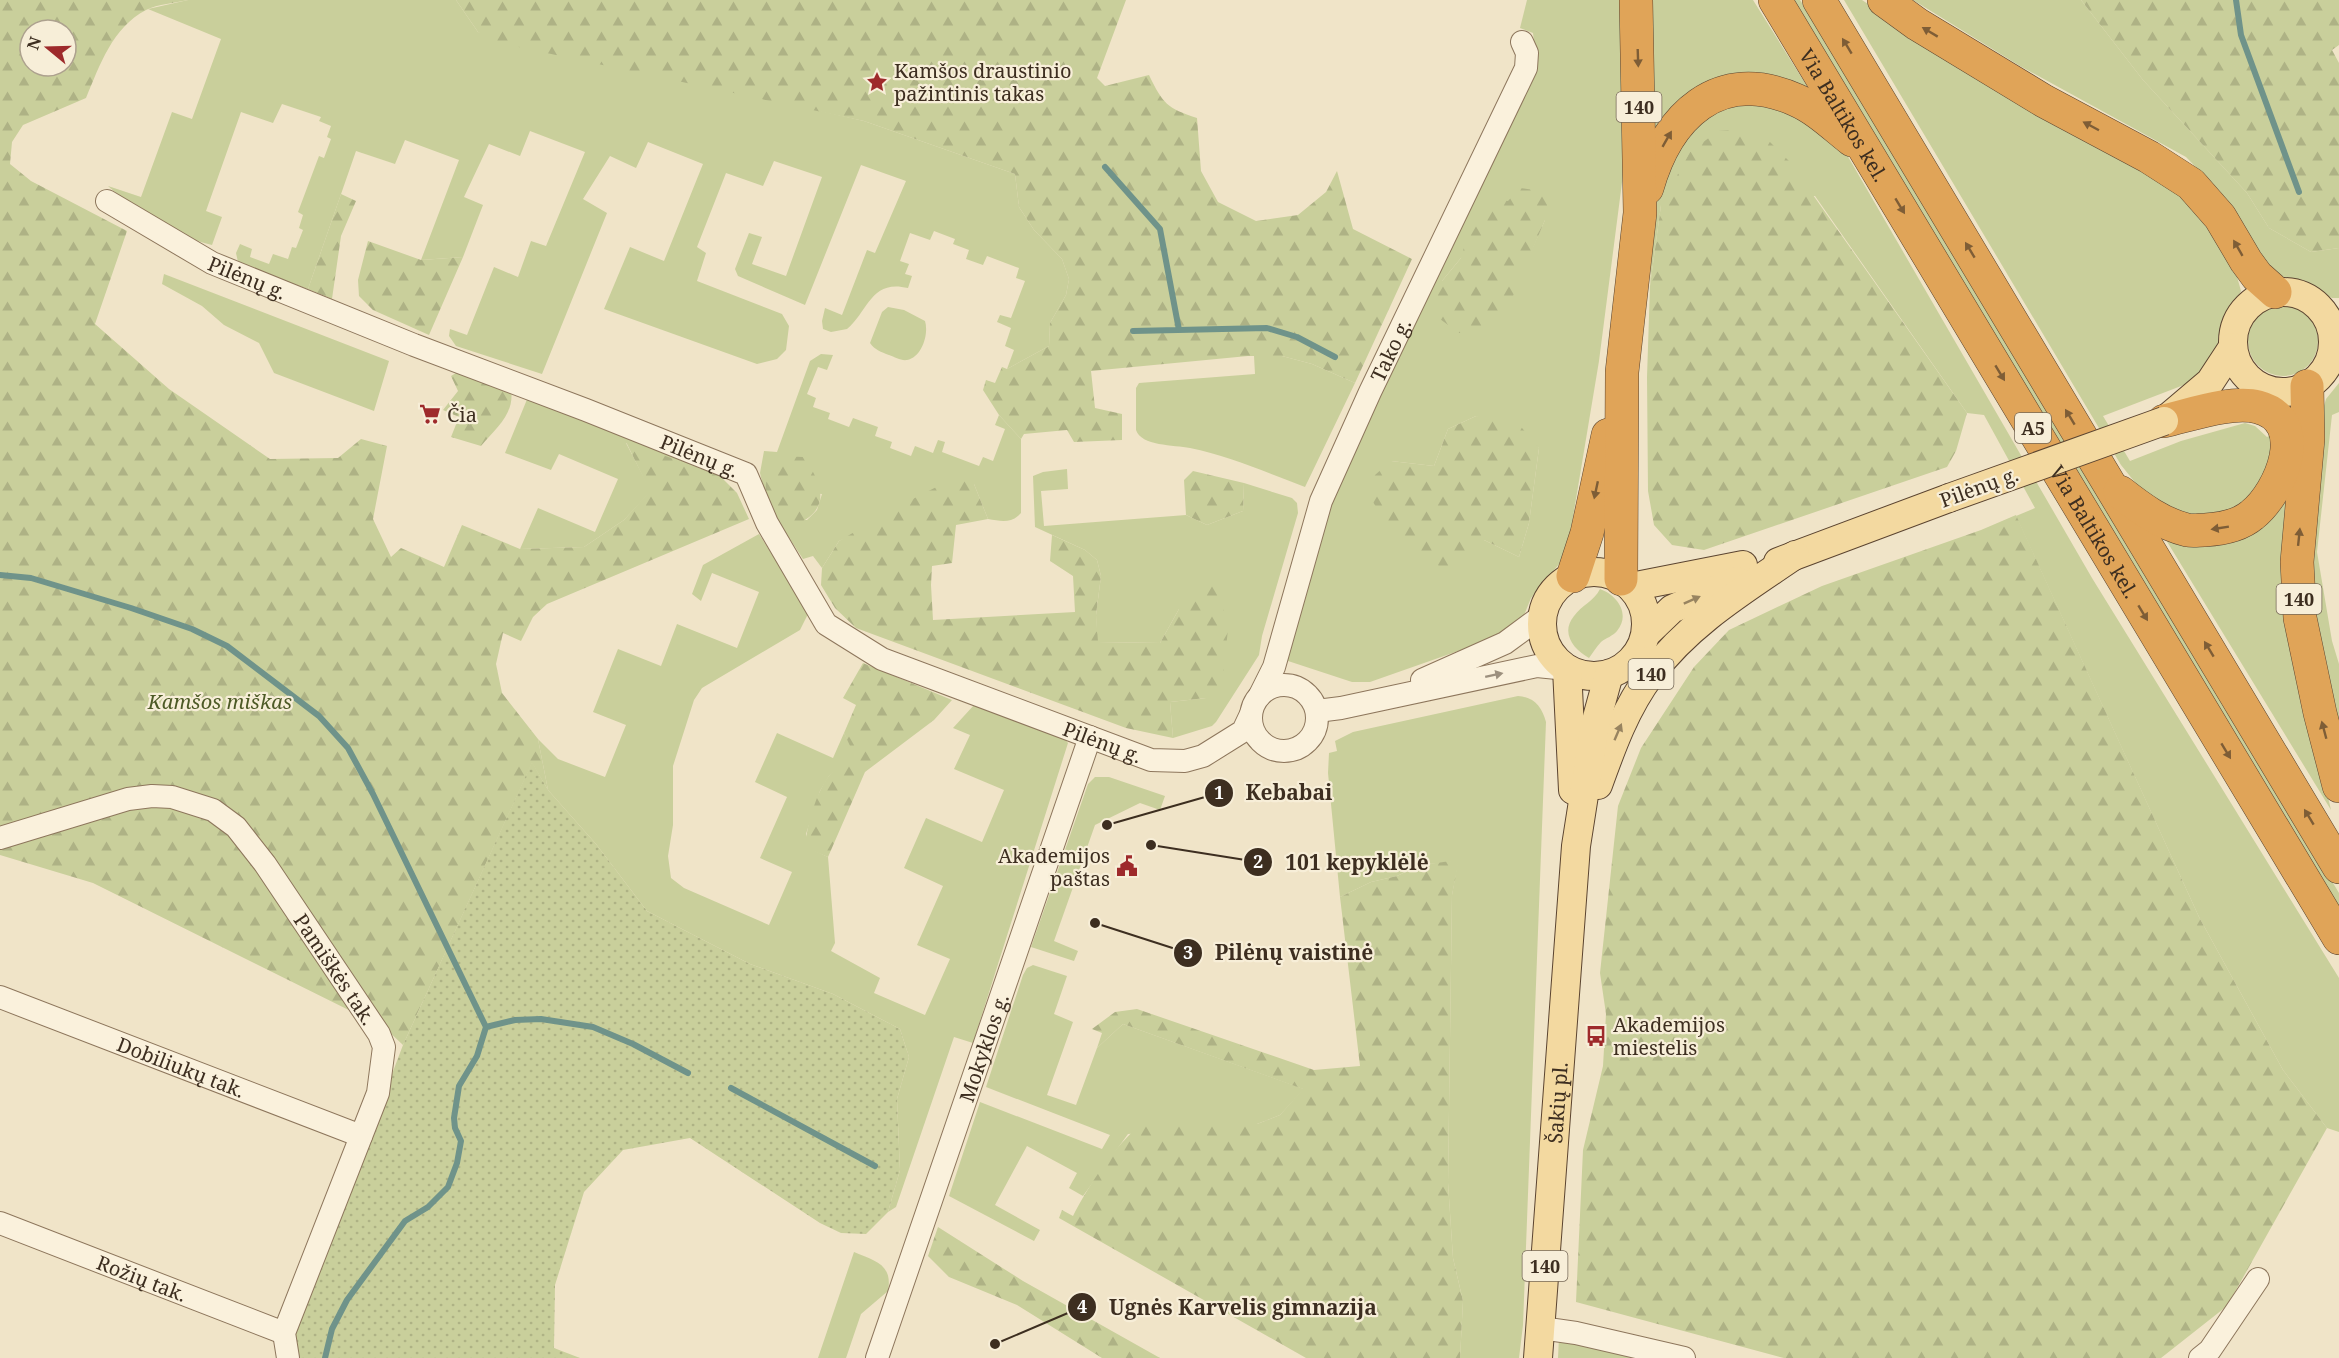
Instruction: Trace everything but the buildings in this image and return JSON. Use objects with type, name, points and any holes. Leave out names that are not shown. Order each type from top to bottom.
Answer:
[{"type":"highway","name":"140","points":[[1573,576],[1587,533],[1622,372],[1640,213],[1636,0]]},
{"type":"highway","name":"Via Baltikos kel.","points":[[1775,0],[2339,938]]},
{"type":"highway","name":"Via Baltikos kel.","points":[[1820,0],[2339,867]]},
{"type":"highway","points":[[1884,0],[1917,24],[2044,101],[2149,157],[2191,184],[2220,217],[2257,276],[2275,292]]},
{"type":"highway","points":[[1640,213],[1653,166],[1670,134],[1697,106],[1731,90],[1764,88],[1797,100],[1820,114],[1870,156]]},
{"type":"highway","points":[[1622,372],[1626,583]]},
{"type":"highway","name":"140","points":[[2307,386],[2308,439],[2297,562],[2300,618],[2320,713],[2339,786]]},
{"type":"highway","name":"140","points":[[2111,486],[2140,508],[2168,524],[2190,531],[2226,529],[2252,516],[2273,492],[2286,463],[2287,438],[2279,420],[2270,412],[2244,405],[2164,421]]},
{"type":"main road","points":[[2275,292],[2299,295],[2330,310],[2328,321],[2332,334],[2334,358],[2307,386],[2283,392],[2260,387],[2247,377],[2237,363],[2233,347],[2234,332],[2239,318],[2248,306],[2260,297],[2275,292]]},
{"type":"main road","name":"Pilėnų g.","points":[[2164,421],[2210,382],[2233,347]]},
{"type":"main road","name":"Pilėnų g.","points":[[1646,634],[1672,609],[1795,555],[2164,421],[2242,388],[2260,387]]},
{"type":"main road","name":"Pilėnų g.","points":[[1626,583],[1795,555]]},
{"type":"main road","name":"140","points":[[1576,846],[1618,732],[1650,675],[1674,646],[1717,609],[1795,555]]},
{"type":"main road","points":[[1543,615],[1542,627],[1550,651],[1567,669],[1587,676],[1609,674],[1629,663],[1636,655],[1646,634],[1644,609],[1626,583],[1610,574],[1597,572],[1573,576]]},
{"type":"main road","name":"140","points":[[1543,615],[1553,592],[1573,576]]},
{"type":"main road","name":"Šakių pl.","points":[[1567,669],[1576,846]]},
{"type":"main road","name":"Šakių pl.","points":[[1538,1358],[1576,846],[1595,725],[1609,674]]},
{"type":"street","name":"Tako g.","points":[[1255,705],[1274,667],[1321,501],[1375,382],[1526,68],[1527,53],[1522,42]]},
{"type":"street","name":"Pilėnų g.","points":[[107,201],[212,264],[746,474],[767,523],[826,624],[882,659],[1151,759],[1185,761],[1203,756],[1243,731],[1255,705]]},
{"type":"street","points":[[1383,698],[1505,643],[1543,615]]},
{"type":"street","points":[[1317,711],[1341,708],[1537,666],[1567,669]]},
{"type":"street","points":[[1221,744],[1282,751],[1305,744],[1313,734],[1317,723],[1317,711],[1307,694],[1290,685],[1274,667]]},
{"type":"street","points":[[1270,748],[1256,734],[1255,705],[1269,688],[1279,684],[1290,685]]},
{"type":"street","name":"Mokyklos g.","points":[[877,1358],[1090,736]]},
{"type":"street","name":"Pamiškės tak.","points":[[0,838],[128,799],[152,796],[172,797],[213,810],[236,827],[265,864],[379,1034],[384,1047],[378,1093],[284,1333]]},
{"type":"street","name":"Dobiliukų tak.","points":[[0,998],[361,1136]]},
{"type":"street","name":"Rožių tak.","points":[[0,1223],[284,1333]]},
{"type":"street","points":[[2200,1358],[2210,1350],[2258,1279]]},
{"type":"street","points":[[1541,1328],[1576,1333],[1684,1358]]},
{"type":"street","points":[[284,1333],[288,1358]]},
{"type":"green space","name":"Kamšos miškas","points":[[0,0],[188,0],[151,8],[134,18],[108,48],[86,98],[23,125],[12,142],[10,164],[31,181],[127,231],[95,324],[169,389],[270,459],[338,458],[361,439],[387,446],[373,519],[391,557],[401,548],[444,567],[462,525],[520,549],[584,547],[624,520],[650,491],[626,442],[719,475],[737,493],[749,519],[547,604],[533,617],[521,641],[503,633],[496,664],[502,693],[538,739],[548,790],[532,763],[403,1045],[385,1028],[93,883],[0,855]]},
{"type":"green space","points":[[188,0],[456,0],[478,32],[864,121],[1015,174],[1019,207],[1034,230],[1062,259],[1069,279],[1066,295],[1050,323],[1049,346],[1007,369],[1014,350],[1005,346],[1011,328],[997,322],[1000,315],[1011,318],[1025,281],[1016,278],[1019,268],[987,256],[983,265],[966,259],[969,250],[953,244],[955,239],[934,231],[930,240],[910,233],[900,261],[909,264],[905,274],[912,276],[908,288],[896,286],[878,292],[847,329],[831,332],[823,329],[825,308],[842,315],[867,250],[875,253],[906,181],[861,165],[805,305],[738,276],[735,269],[749,233],[762,237],[752,264],[786,276],[822,177],[774,161],[763,186],[726,173],[697,247],[706,253],[697,281],[782,314],[789,326],[786,350],[777,359],[757,364],[604,309],[630,247],[664,261],[703,164],[648,142],[636,168],[610,156],[583,199],[607,213],[542,374],[456,346],[449,336],[450,329],[467,335],[494,267],[518,277],[531,241],[546,246],[585,152],[530,131],[520,156],[489,144],[464,197],[483,205],[463,257],[421,260],[459,160],[405,140],[395,164],[356,151],[308,289],[241,265],[236,253],[240,244],[252,249],[250,257],[269,264],[273,254],[288,259],[292,247],[296,248],[303,230],[299,228],[303,215],[298,212],[319,156],[324,158],[331,139],[327,137],[331,126],[319,121],[321,117],[282,104],[273,123],[241,112],[206,211],[222,217],[212,245],[185,236],[157,222],[108,186],[141,197],[172,112],[192,119],[221,39],[148,9]]},
{"type":"green space","points":[[456,0],[1126,0],[1097,78],[1105,86],[1149,75],[1158,93],[1167,104],[1197,118],[1201,171],[1218,202],[1256,221],[1298,215],[1326,192],[1337,171],[1353,229],[1412,259],[1355,383],[1312,364],[1282,356],[1248,356],[1091,371],[1095,408],[1122,414],[1122,440],[1074,442],[1067,430],[1024,434],[1021,439],[999,415],[983,390],[986,380],[995,383],[1002,367],[1007,369],[1049,346],[1050,323],[1066,295],[1069,279],[1062,259],[1034,230],[1019,207],[1015,174],[864,121],[495,42],[478,32]]},
{"type":"green space","points":[[1527,0],[1622,0],[1624,167],[1599,361],[1568,547],[1560,563],[1531,598],[1518,630],[1370,682],[1352,682],[1285,660],[1322,525],[1535,50],[1533,33],[1520,28]],"holes":[[[1545,220],[1526,263],[1442,281],[1461,258]],[[1476,416],[1539,448],[1529,523],[1519,557],[1484,540],[1391,461],[1434,466],[1448,429]]]},
{"type":"green space","points":[[1648,0],[1753,0],[1810,91],[2092,578],[2339,978],[2339,1132],[2327,1128],[2283,1070],[2199,917],[2016,516],[2035,508],[1984,415],[1967,413],[1815,196],[1661,205],[1650,286],[1653,229]]},
{"type":"green space","points":[[1789,0],[1800,0],[1887,138],[2339,893],[2339,913]]},
{"type":"green space","points":[[1844,0],[1862,0],[1948,57],[2184,194],[2211,222],[2236,273],[2241,291],[2224,326],[2209,369],[2189,383],[2103,416],[2130,461],[2181,441],[2245,423],[2255,426],[2267,437],[2275,432],[2278,447],[2252,504],[2198,520],[2146,496],[2121,465]]},
{"type":"green space","points":[[1913,0],[2081,0],[2143,80],[2247,193],[2269,228],[2311,252],[2339,248],[2339,298],[2332,298],[2299,282],[2270,272],[2218,190],[2186,157],[2020,66]]},
{"type":"green space","points":[[2081,0],[2339,0],[2339,45],[2332,50],[2339,63],[2339,248],[2311,252],[2269,228],[2247,193],[2143,80]]},
{"type":"green space","points":[[1741,129],[1766,138],[1789,161],[1967,413],[1956,451],[1947,467],[1704,550],[1672,545],[1654,525],[1648,491],[1647,377],[1650,286],[1661,205],[1690,152],[1718,131]]},
{"type":"green space","points":[[1520,188],[1534,190],[1548,200],[1545,220],[1508,308],[1488,327],[1459,333],[1440,319],[1434,303],[1442,281],[1461,258],[1472,220],[1488,198],[1508,201]]},
{"type":"green space","points":[[341,194],[356,201],[341,236],[332,299],[308,289]]},
{"type":"green space","points":[[368,241],[421,260],[463,257],[429,335],[373,310],[359,296],[358,280]]},
{"type":"green space","points":[[164,274],[389,361],[374,411],[274,373],[259,343],[224,325],[202,306],[162,284]]},
{"type":"green space","points":[[2290,306],[2303,312],[2312,321],[2316,327],[2318,341],[2316,355],[2308,366],[2297,374],[2276,376],[2258,366],[2250,355],[2248,334],[2258,316],[2269,308]]},
{"type":"green space","points":[[888,307],[904,310],[925,321],[926,332],[923,344],[912,358],[898,359],[878,350],[870,343],[882,312]]},
{"type":"green space","points":[[821,354],[833,355],[827,370],[818,367],[807,394],[816,398],[813,407],[830,413],[828,419],[849,427],[853,418],[878,427],[875,436],[892,442],[890,448],[911,456],[915,446],[933,453],[938,440],[945,442],[942,452],[979,466],[983,457],[993,461],[1005,429],[995,425],[999,415],[1021,439],[1021,513],[1010,520],[988,519],[974,484],[839,541],[822,568],[813,556],[803,559],[777,519],[807,520],[817,510],[822,494],[764,490],[760,473],[764,451],[777,452],[810,361]]},
{"type":"green space","points":[[1254,356],[1282,356],[1312,364],[1355,383],[1305,487],[1219,456],[1190,448],[1151,442],[1139,435],[1136,430],[1136,388],[1139,383],[1255,374]]},
{"type":"green space","points":[[456,373],[511,389],[510,406],[507,413],[481,446],[451,437],[459,417],[443,410],[458,391],[451,376]]},
{"type":"green space","points":[[2339,383],[2339,412],[2332,415],[2317,552],[2332,641],[2339,664],[2339,734],[2307,570],[2321,416],[2326,399]]},
{"type":"green space","points":[[528,397],[719,475],[626,443],[651,491],[624,520],[584,547],[520,549],[538,508],[595,532],[618,479],[559,454],[551,470],[505,453]]},
{"type":"green space","points":[[1476,416],[1517,422],[1539,448],[1529,523],[1519,557],[1484,540],[1448,571],[1398,543],[1370,497],[1375,475],[1391,461],[1434,466],[1448,429]]},
{"type":"green space","points":[[780,456],[803,457],[819,486],[819,504],[815,512],[795,525],[777,519],[767,493],[769,474]]},
{"type":"green space","points":[[1067,469],[1068,489],[1041,491],[1044,526],[1186,515],[1207,525],[1243,511],[1244,483],[1292,498],[1297,503],[1298,513],[1262,636],[1259,655],[1212,726],[1173,738],[1170,702],[1206,698],[1179,609],[1160,643],[1097,642],[1096,615],[1101,576],[1097,560],[1085,550],[1035,527],[1033,476],[1043,472]]},
{"type":"green space","points":[[1193,471],[1244,483],[1243,511],[1207,525],[1186,515],[1184,480]]},
{"type":"green space","points":[[958,476],[974,484],[988,519],[956,525],[952,563],[932,566],[933,620],[1075,612],[1073,576],[1050,561],[1052,535],[1085,550],[1097,560],[1101,576],[1096,615],[1098,642],[1160,643],[1179,609],[1215,574],[1228,629],[1222,686],[1206,698],[1170,702],[1173,738],[1126,728],[856,628],[835,608],[821,585],[822,568],[839,541],[899,506]]},
{"type":"green space","points":[[2294,483],[2289,630],[2331,810],[2163,535],[2201,543]]},
{"type":"green space","points":[[2016,515],[2199,917],[2283,1070],[2327,1128],[2227,1306],[2161,1358],[1784,1358],[1576,1302],[1583,1150],[1603,1066],[1606,1014],[1600,973],[1618,806],[1641,748],[1694,667],[1729,630],[1822,586],[1981,530]]},
{"type":"green space","points":[[759,534],[809,612],[800,630],[702,688],[694,700],[673,766],[673,825],[668,856],[671,878],[684,888],[769,925],[792,872],[760,858],[787,797],[755,782],[777,733],[833,758],[844,733],[852,748],[847,761],[829,776],[820,791],[806,834],[811,849],[828,857],[835,943],[831,951],[880,978],[874,993],[925,1015],[950,959],[917,945],[943,886],[904,868],[926,818],[982,842],[1004,790],[954,769],[970,735],[953,728],[974,705],[1062,735],[1068,743],[973,1043],[954,1037],[896,1207],[888,1212],[900,1170],[897,1099],[909,1057],[900,1029],[833,994],[750,964],[647,911],[596,844],[548,790],[538,739],[558,759],[605,777],[626,725],[593,712],[618,649],[661,666],[677,624],[737,648],[759,592],[712,573],[701,601],[692,594],[703,565]]},
{"type":"green space","points":[[1600,589],[1617,600],[1623,618],[1617,631],[1601,642],[1589,658],[1574,646],[1568,629],[1574,616],[1595,597]]},
{"type":"green space","points":[[863,663],[952,700],[934,720],[865,772],[828,857],[811,850],[806,844],[808,828],[816,800],[824,783],[844,762],[851,748],[844,733],[856,705],[843,698]]},
{"type":"green space","points":[[1518,696],[1533,701],[1542,712],[1546,722],[1523,1325],[1519,1358],[1460,1358],[1463,1301],[1453,1258],[1448,1183],[1452,895],[1458,861],[1420,865],[1397,876],[1371,882],[1340,897],[1328,773],[1329,753],[1337,751],[1335,741],[1353,732]]},
{"type":"green space","points":[[532,762],[548,790],[596,844],[647,911],[750,964],[833,994],[900,1029],[909,1057],[897,1099],[900,1170],[888,1212],[866,1234],[841,1233],[820,1223],[690,1138],[623,1150],[584,1192],[555,1285],[554,1348],[580,1358],[299,1358],[295,1330],[403,1045]]},
{"type":"green space","points":[[1095,777],[1109,777],[1165,796],[1160,810],[1140,803],[1095,825],[1054,941],[1078,951],[1074,961],[1031,947],[1088,784]]},
{"type":"green space","points":[[1459,860],[1452,895],[1448,1183],[1453,1258],[1463,1301],[1460,1358],[1306,1358],[1059,1218],[1062,1210],[1073,1216],[1103,1166],[1142,1123],[1257,1124],[1280,1115],[1303,1089],[1123,1024],[1097,1048],[1102,1033],[1092,1029],[1115,1012],[1137,1009],[1314,1070],[1360,1066],[1340,897],[1371,882],[1397,876],[1420,865]]},
{"type":"green space","points":[[1033,965],[1067,976],[1054,1014],[1073,1022],[1047,1095],[1076,1105],[1097,1048],[1123,1024],[1304,1089],[1280,1115],[1257,1124],[1128,1134],[1083,1196],[1069,1188],[1077,1173],[1027,1146],[995,1205],[1040,1230],[1034,1241],[949,1196],[980,1102],[1102,1149],[1110,1135],[986,1087],[1023,975],[1027,968]]},
{"type":"green space","points":[[938,1227],[1023,1281],[1160,1358],[1102,1358],[1017,1305],[949,1277],[928,1256]]},
{"type":"green space","points":[[854,1252],[875,1261],[885,1269],[889,1282],[888,1291],[861,1314],[846,1358],[818,1358]]},
{"type":"green space","points":[[1559,1337],[1647,1358],[1558,1358]]},
{"type":"waterway","points":[[2236,0],[2241,35],[2299,192]]},
{"type":"waterway","points":[[1105,167],[1160,229],[1179,330]]},
{"type":"waterway","points":[[1133,331],[1267,328],[1297,337],[1335,357]]},
{"type":"waterway","points":[[0,575],[31,578],[192,629],[227,646],[319,716],[348,748],[373,794],[486,1027],[477,1056],[459,1086],[454,1118],[455,1128],[461,1141],[457,1163],[448,1187],[428,1207],[405,1221],[347,1300],[332,1329],[325,1358]]},
{"type":"waterway","points":[[486,1027],[515,1020],[541,1019],[593,1027],[633,1044],[688,1073]]},
{"type":"waterway","points":[[731,1088],[875,1166]]},
{"type":"place","name":"Kamšos draustinio pažintinis takas","points":[[877,82]]},
{"type":"place","name":"Čia","points":[[430,414]]},
{"type":"place","name":"Kebabai","points":[[1107,825]]},
{"type":"place","name":"101 kepyklėlė","points":[[1151,845]]},
{"type":"place","name":"Akademijos paštas","points":[[1127,866]]},
{"type":"place","name":"Pilėnų vaistinė","points":[[1095,923]]},
{"type":"place","name":"Akademijos miestelis","points":[[1596,1036]]},
{"type":"place","name":"Ugnės Karvelis gimnazija","points":[[995,1344]]}]
